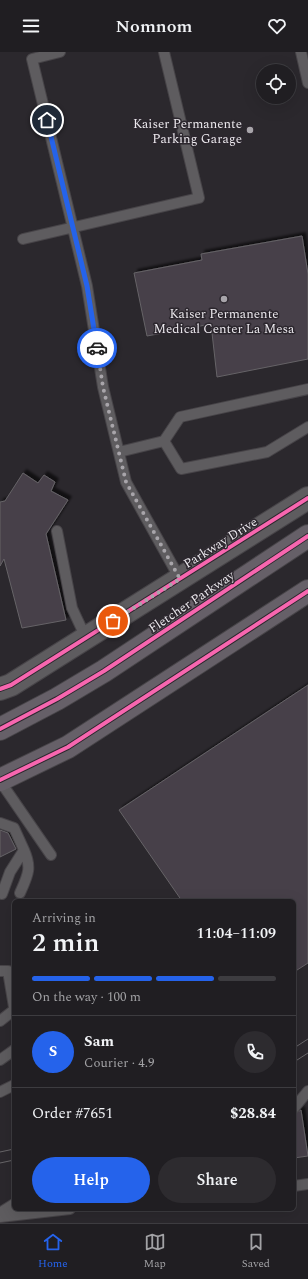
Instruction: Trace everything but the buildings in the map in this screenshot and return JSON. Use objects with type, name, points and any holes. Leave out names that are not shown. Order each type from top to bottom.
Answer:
[{"type":"main road","name":"Fletcher Parkway","points":[[0,729],[57,699],[104,671],[308,536]]},
{"type":"main road","points":[[0,781],[68,747],[308,591]]},
{"type":"street","name":"Parkway Drive","points":[[0,689],[11,686],[308,498]]},
{"type":"lane","points":[[60,52],[32,59],[87,286],[103,387],[126,482],[180,579]]},
{"type":"lane","points":[[23,240],[199,198],[164,52]]},
{"type":"lane","points":[[302,52],[308,83]]},
{"type":"lane","points":[[119,452],[164,441],[180,417],[308,389]]},
{"type":"lane","points":[[164,441],[181,469],[267,452],[308,427]]},
{"type":"lane","points":[[57,531],[72,608],[86,638]]},
{"type":"lane","points":[[0,781],[51,855]]},
{"type":"lane","points":[[0,823],[14,828],[29,862],[26,877],[20,893]]},
{"type":"lane","points":[[2,894],[10,872],[24,850]]},
{"type":"lane","points":[[7,971],[12,997]]},
{"type":"lane","points":[[0,1021],[12,1012]]},
{"type":"lane","points":[[0,1060],[12,1051]]},
{"type":"lane","points":[[0,1092],[12,1087]]},
{"type":"lane","points":[[296,1106],[308,1091]]},
{"type":"lane","points":[[296,1186],[308,1184]]},
{"type":"lane","points":[[0,1213],[12,1205]]},
{"type":"lane","points":[[0,1217],[52,1211]]},
{"type":"tram line","points":[[296,1047],[308,1039]]},
{"type":"tram line","points":[[296,1061],[308,1053]]},
{"type":"tram line","points":[[0,1152],[12,1149]]},
{"type":"tram line","points":[[0,1163],[12,1160]]},
{"type":"cycle path","points":[[0,689],[11,685],[308,498]]},
{"type":"cycle path","points":[[0,729],[57,699],[104,671],[308,536]]},
{"type":"cycle path","points":[[0,780],[68,747],[308,591]]},
{"type":"way so far","points":[[97,348],[103,387],[126,482],[180,579],[113,621]]},
{"type":"place","name":"Kaiser Permanente Parking Garage","points":[[250,130]]},
{"type":"place","name":"Kaiser Permanente Medical Center La Mesa","points":[[224,299]]},
{"type":"route","points":[[47,120],[87,286],[97,348]]}]
